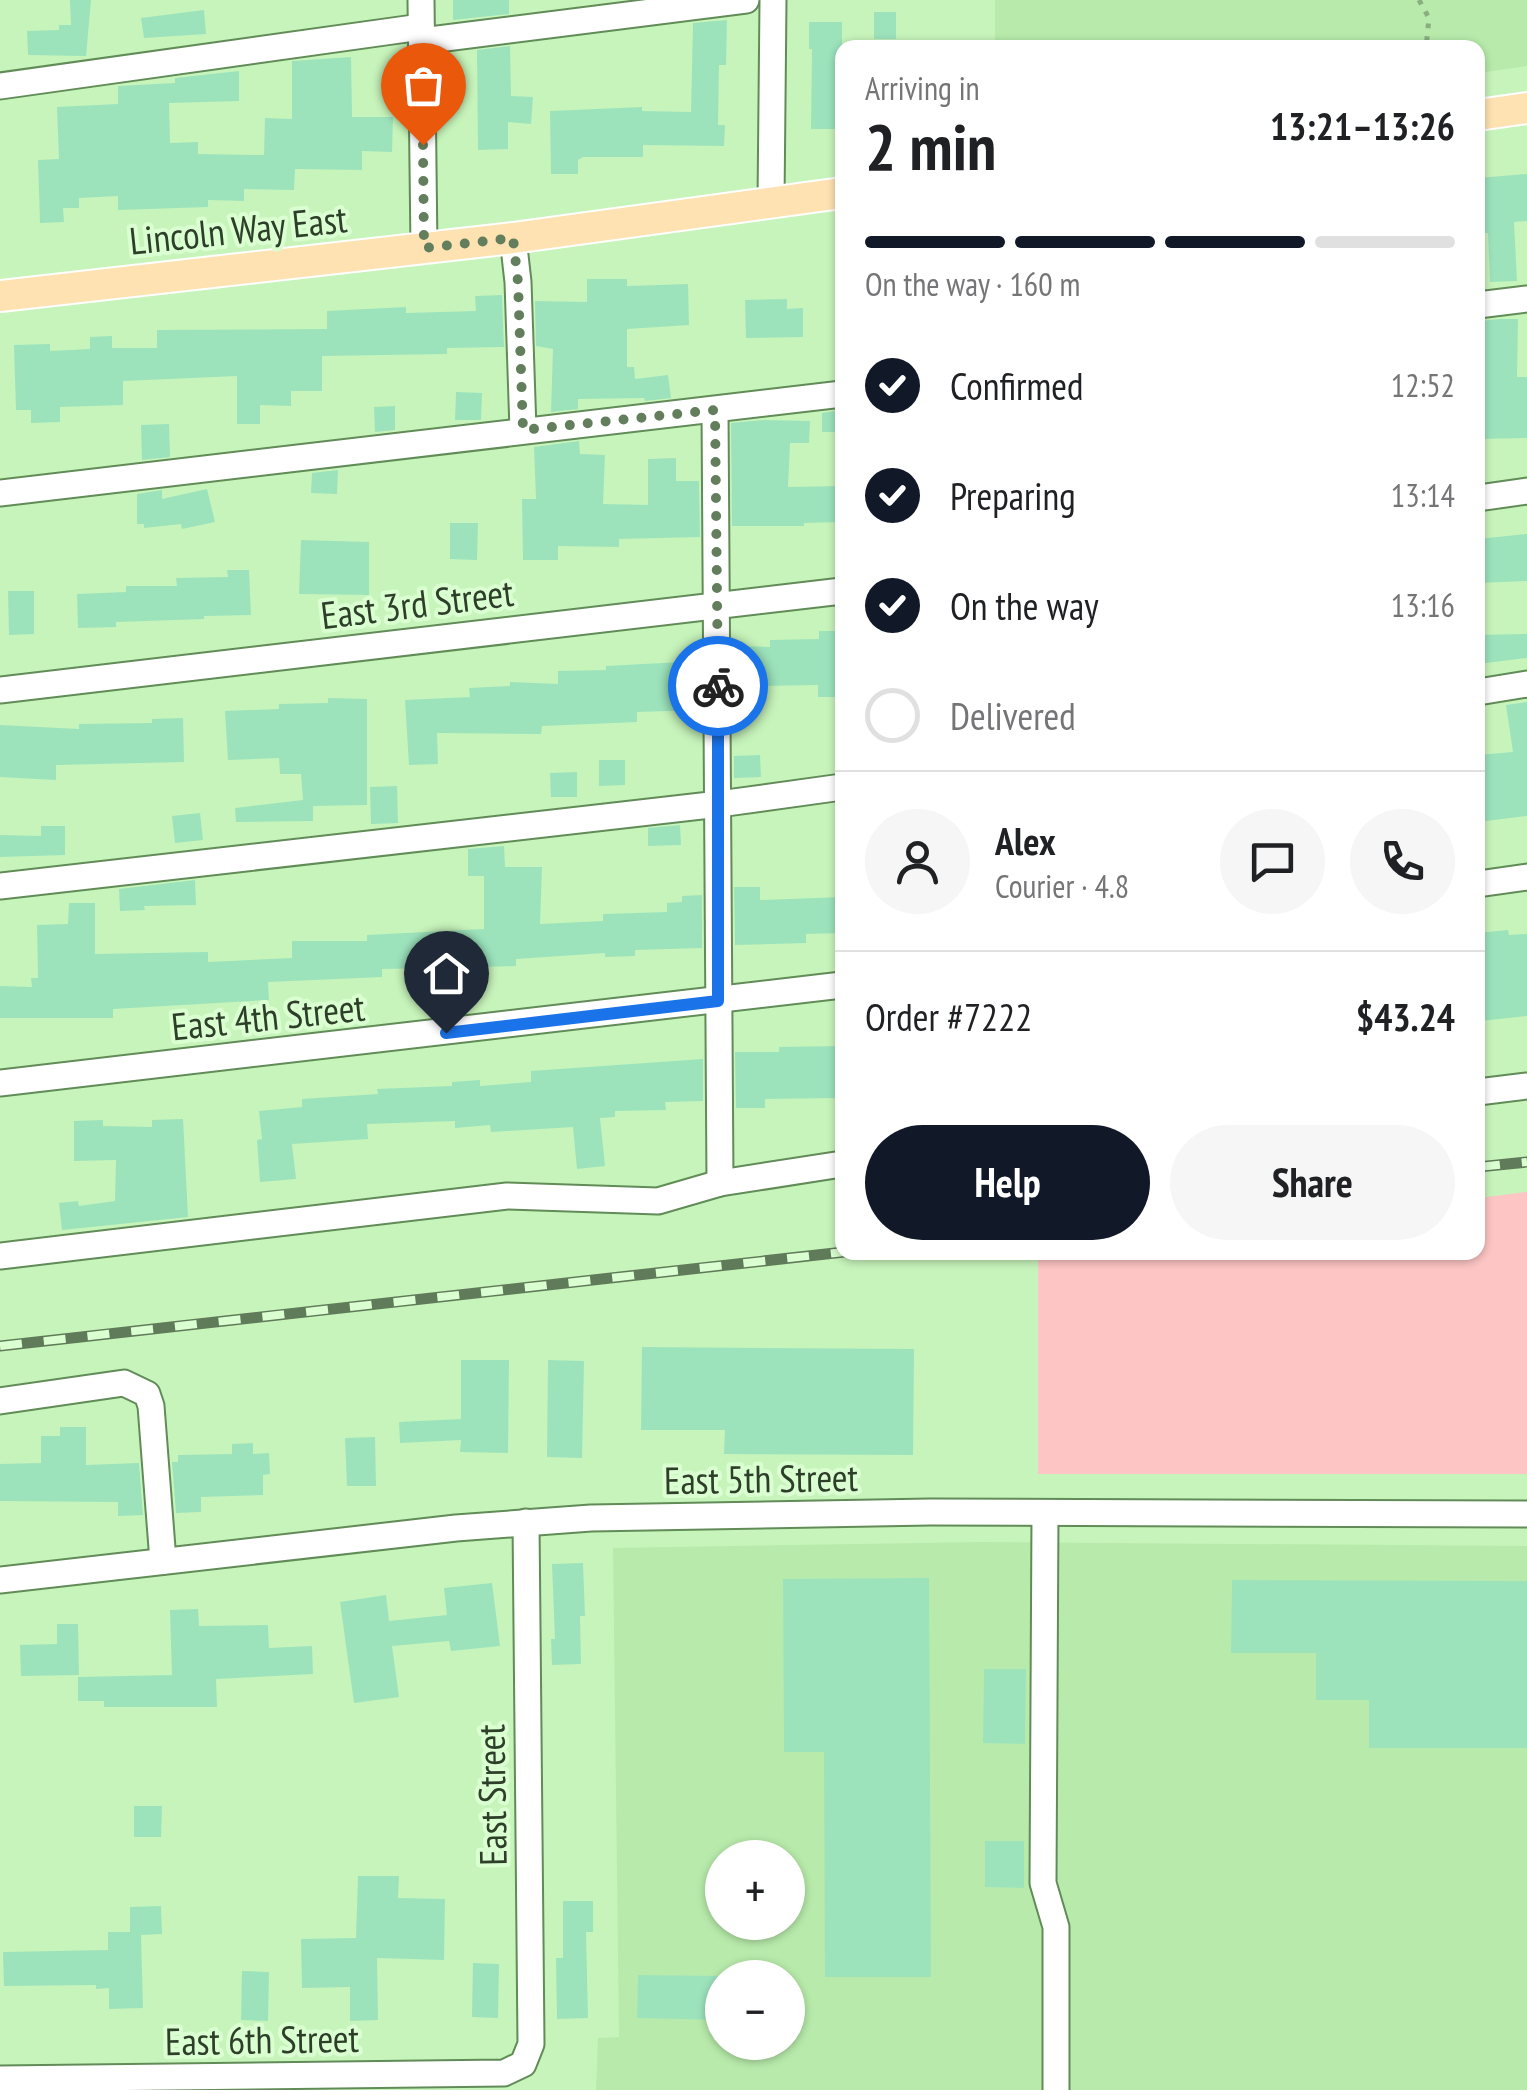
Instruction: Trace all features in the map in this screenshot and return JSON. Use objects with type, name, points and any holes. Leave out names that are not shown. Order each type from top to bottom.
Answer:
[{"type":"main road","points":[[1485,114],[1527,108]]},
{"type":"main road","name":"Lincoln Way East","points":[[0,296],[513,238],[835,194]]},
{"type":"street","points":[[421,0],[424,248]]},
{"type":"street","points":[[0,86],[422,34],[746,0]]},
{"type":"street","points":[[771,202],[773,0]]},
{"type":"street","points":[[513,238],[523,430]]},
{"type":"street","points":[[1485,305],[1527,299]]},
{"type":"street","points":[[0,493],[835,395]]},
{"type":"street","points":[[715,410],[720,1183]]},
{"type":"street","points":[[1485,497],[1527,491]]},
{"type":"street","name":"East 3rd Street","points":[[0,690],[835,592]]},
{"type":"street","points":[[1485,691],[1527,684]]},
{"type":"street","points":[[0,886],[835,788]]},
{"type":"street","points":[[1485,883],[1527,876]]},
{"type":"street","name":"East 4th Street","points":[[0,1083],[835,986]]},
{"type":"street","points":[[1485,1091],[1527,1086]]},
{"type":"street","points":[[0,1256],[507,1196],[658,1200],[720,1183],[835,1165]]},
{"type":"street","points":[[0,1402],[124,1383],[147,1394],[164,1561]]},
{"type":"street","points":[[1045,1514],[1044,1883],[1056,1927],[1056,2090]]},
{"type":"street","name":"East 5th Street","points":[[0,1580],[526,1522],[665,1516],[1527,1514]]},
{"type":"street","name":"East Street","points":[[523,2064],[531,2044],[526,1522]]},
{"type":"street","name":"East 6th Street","points":[[0,2079],[504,2073],[523,2064]]},
{"type":"path","points":[[1419,0],[1429,18],[1427,40]]},
{"type":"shaded area","points":[[995,0],[1527,0],[1527,66],[1485,72],[1485,40],[995,40]]},
{"type":"shaded area","points":[[1527,1192],[1527,1474],[1038,1474],[1038,1260],[1485,1260],[1485,1197]]},
{"type":"shaded area","points":[[980,1542],[1527,1546],[1527,2090],[596,2090],[598,2038],[619,2037],[613,1548]]},
{"type":"building","points":[[70,0],[91,0],[86,56],[28,55],[27,31],[59,30],[59,25],[71,25]]},
{"type":"building","points":[[453,0],[509,0],[509,14],[453,20]]},
{"type":"building","points":[[204,10],[206,34],[144,38],[141,18]]},
{"type":"building","points":[[874,12],[896,12],[896,39],[874,39]]},
{"type":"building","points":[[727,20],[726,65],[719,65],[718,125],[725,125],[724,146],[643,145],[643,157],[583,157],[578,160],[578,174],[551,174],[550,111],[642,107],[642,111],[691,112],[693,23]]},
{"type":"building","points":[[809,22],[842,22],[842,40],[835,40],[835,129],[811,129]]},
{"type":"building","points":[[510,46],[511,96],[533,97],[531,124],[508,122],[508,149],[478,150],[477,50]]},
{"type":"building","points":[[351,57],[352,117],[393,117],[392,152],[362,151],[362,170],[295,169],[294,190],[244,189],[244,201],[208,200],[208,207],[118,210],[118,196],[79,198],[79,208],[63,208],[64,222],[40,223],[38,160],[59,159],[57,107],[118,104],[118,86],[175,83],[175,78],[239,71],[239,101],[169,103],[170,143],[198,142],[198,154],[264,155],[265,118],[292,119],[292,61]]},
{"type":"building","points":[[1527,174],[1527,221],[1514,222],[1517,281],[1490,282],[1485,177]]},
{"type":"building","points":[[587,279],[627,279],[627,286],[688,284],[689,325],[627,329],[627,367],[634,367],[635,379],[668,375],[671,398],[578,399],[578,409],[551,412],[553,349],[536,346],[535,301],[587,302]]},
{"type":"building","points":[[502,295],[504,347],[447,348],[447,354],[322,356],[322,391],[291,391],[291,406],[260,405],[260,424],[237,424],[237,376],[123,381],[123,405],[60,407],[60,422],[31,423],[31,410],[16,410],[14,345],[50,344],[50,351],[90,349],[90,337],[112,336],[112,348],[157,348],[157,330],[327,329],[327,311],[406,307],[406,313],[476,311],[475,296]]},
{"type":"building","points":[[787,299],[787,309],[803,308],[803,337],[746,338],[745,300]]},
{"type":"building","points":[[1518,319],[1517,377],[1527,377],[1527,438],[1485,439],[1485,320]]},
{"type":"building","points":[[456,392],[482,393],[481,420],[455,420]]},
{"type":"building","points":[[395,406],[395,430],[375,432],[374,407]]},
{"type":"building","points":[[835,411],[835,432],[822,432],[822,413]]},
{"type":"building","points":[[810,421],[809,443],[790,443],[788,487],[835,486],[835,522],[732,526],[731,423]]},
{"type":"building","points":[[169,424],[170,457],[142,460],[141,425]]},
{"type":"building","points":[[579,441],[580,454],[605,455],[603,504],[648,505],[648,459],[676,458],[676,481],[699,481],[700,537],[619,539],[619,547],[558,546],[558,560],[523,560],[522,499],[536,499],[534,447]]},
{"type":"building","points":[[338,470],[337,494],[311,493],[312,473]]},
{"type":"building","points":[[207,489],[215,522],[182,529],[181,524],[144,528],[144,524],[137,524],[137,494],[162,490],[162,499]]},
{"type":"building","points":[[450,523],[478,523],[477,560],[450,559]]},
{"type":"building","points":[[1527,534],[1527,581],[1485,583],[1485,538]]},
{"type":"building","points":[[301,540],[369,542],[369,595],[299,594]]},
{"type":"building","points":[[227,570],[249,570],[251,615],[116,622],[116,627],[78,628],[77,594],[126,592],[126,586],[177,586],[176,578],[228,577]]},
{"type":"building","points":[[8,591],[34,591],[34,634],[9,635]]},
{"type":"building","points":[[819,631],[835,631],[835,697],[818,697],[818,685],[760,686],[760,693],[733,693],[733,646],[770,647],[770,640],[819,639]]},
{"type":"building","points":[[1527,634],[1527,658],[1485,663],[1485,635]]},
{"type":"building","points":[[700,661],[701,710],[637,712],[637,722],[542,726],[541,734],[437,733],[438,764],[409,765],[405,700],[470,697],[469,688],[510,686],[510,682],[558,684],[558,671]]},
{"type":"building","points":[[328,698],[367,699],[367,805],[313,806],[313,821],[236,822],[235,808],[303,800],[301,774],[280,774],[279,758],[228,760],[225,711],[328,703]]},
{"type":"building","points":[[1527,702],[1527,816],[1485,821],[1485,754],[1513,752],[1506,705]]},
{"type":"building","points":[[183,718],[184,762],[56,765],[56,780],[0,777],[0,725],[79,729],[79,724],[152,723],[152,719]]},
{"type":"building","points":[[760,755],[761,777],[734,778],[734,756]]},
{"type":"building","points":[[599,760],[625,760],[625,785],[599,786]]},
{"type":"building","points":[[577,772],[577,797],[551,797],[550,773]]},
{"type":"building","points":[[397,786],[398,823],[371,824],[370,787]]},
{"type":"building","points":[[200,813],[203,840],[175,843],[172,816]]},
{"type":"building","points":[[680,825],[681,845],[648,846],[648,828]]},
{"type":"building","points":[[41,826],[65,826],[65,855],[0,857],[0,835],[41,836]]},
{"type":"building","points":[[504,846],[505,867],[542,867],[540,924],[603,921],[603,914],[667,912],[667,903],[682,902],[682,896],[702,895],[702,948],[635,950],[635,956],[605,957],[605,953],[516,959],[516,966],[382,969],[382,977],[268,982],[269,1000],[113,1009],[113,1018],[0,1018],[0,986],[32,987],[31,978],[38,978],[37,925],[68,924],[69,903],[95,903],[95,954],[208,952],[208,962],[292,958],[292,941],[367,941],[367,935],[484,929],[484,876],[468,876],[468,849]]},
{"type":"building","points":[[195,880],[196,905],[144,906],[145,910],[120,911],[119,889]]},
{"type":"building","points":[[734,887],[760,887],[760,900],[835,897],[835,933],[806,934],[806,943],[735,945]]},
{"type":"building","points":[[1508,930],[1509,935],[1527,934],[1527,1016],[1485,1021],[1485,932]]},
{"type":"building","points":[[835,1046],[835,1098],[765,1099],[765,1108],[736,1108],[735,1052],[779,1052],[779,1047]]},
{"type":"building","points":[[703,1059],[703,1101],[665,1102],[666,1110],[615,1111],[615,1117],[600,1118],[605,1166],[577,1169],[573,1127],[491,1132],[490,1125],[455,1128],[455,1121],[367,1124],[368,1139],[292,1144],[296,1179],[260,1182],[259,1111],[302,1107],[302,1099],[378,1094],[377,1089],[452,1086],[452,1082],[480,1080],[480,1086],[531,1082],[531,1071]]},
{"type":"building","points":[[183,1119],[188,1217],[62,1230],[59,1203],[78,1201],[79,1206],[115,1201],[116,1160],[74,1161],[74,1121],[103,1120],[103,1126],[152,1127],[152,1120]]},
{"type":"building","points":[[642,1347],[914,1349],[913,1455],[724,1454],[725,1430],[641,1430]]},
{"type":"building","points":[[461,1360],[509,1360],[508,1453],[460,1452],[461,1440],[400,1443],[399,1422],[461,1419]]},
{"type":"building","points":[[548,1360],[584,1361],[582,1458],[547,1457]]},
{"type":"building","points":[[60,1427],[86,1427],[86,1465],[139,1463],[143,1515],[118,1516],[118,1502],[0,1501],[0,1464],[41,1463],[41,1436],[60,1436]]},
{"type":"building","points":[[375,1437],[376,1486],[347,1486],[345,1438]]},
{"type":"building","points":[[253,1443],[253,1454],[269,1453],[270,1474],[263,1475],[263,1495],[201,1497],[201,1512],[176,1513],[172,1462],[178,1462],[178,1455],[232,1454],[232,1444]]},
{"type":"building","points":[[583,1563],[585,1616],[580,1616],[581,1664],[552,1665],[552,1564]]},
{"type":"building","points":[[929,1578],[931,1977],[825,1977],[824,1752],[784,1752],[783,1579]]},
{"type":"building","points":[[1232,1580],[1527,1581],[1527,1748],[1369,1748],[1369,1700],[1316,1700],[1316,1653],[1231,1653]]},
{"type":"building","points":[[492,1583],[500,1646],[451,1651],[449,1641],[392,1646],[399,1697],[354,1703],[340,1602],[386,1595],[389,1621],[447,1615],[444,1588]]},
{"type":"building","points":[[198,1609],[199,1626],[268,1625],[269,1648],[312,1646],[313,1674],[216,1679],[217,1707],[104,1707],[104,1701],[78,1701],[78,1677],[172,1675],[170,1610]]},
{"type":"building","points":[[57,1624],[78,1624],[79,1675],[21,1676],[20,1645],[57,1644]]},
{"type":"building","points":[[984,1669],[1026,1669],[1025,1744],[983,1743]]},
{"type":"building","points":[[134,1806],[162,1806],[161,1837],[134,1837]]},
{"type":"building","points":[[985,1841],[1024,1841],[1024,1888],[985,1887]]},
{"type":"building","points":[[358,1876],[399,1876],[398,1898],[445,1899],[444,1960],[377,1958],[378,2020],[350,2021],[350,1987],[302,1988],[301,1939],[356,1938]]},
{"type":"building","points":[[563,1901],[593,1901],[593,1932],[586,1932],[588,2018],[557,2019],[556,1958],[563,1958]]},
{"type":"building","points":[[161,1906],[162,1934],[141,1935],[143,2008],[109,2009],[109,1988],[96,1989],[96,1985],[4,1986],[3,1952],[108,1950],[108,1932],[130,1932],[130,1907]]},
{"type":"building","points":[[473,1963],[499,1964],[498,2018],[472,2017]]},
{"type":"building","points":[[242,1971],[269,1972],[268,2021],[241,2020]]},
{"type":"building","points":[[638,1975],[705,1976],[705,2020],[637,2018]]},
{"type":"railway","points":[[1485,1166],[1527,1162]]},
{"type":"railway","points":[[0,1346],[835,1253]]},
{"type":"way so far","points":[[423,145],[424,248],[513,238],[523,430],[715,410],[718,686]]},
{"type":"route","points":[[446,1033],[718,1001],[718,686]]}]
